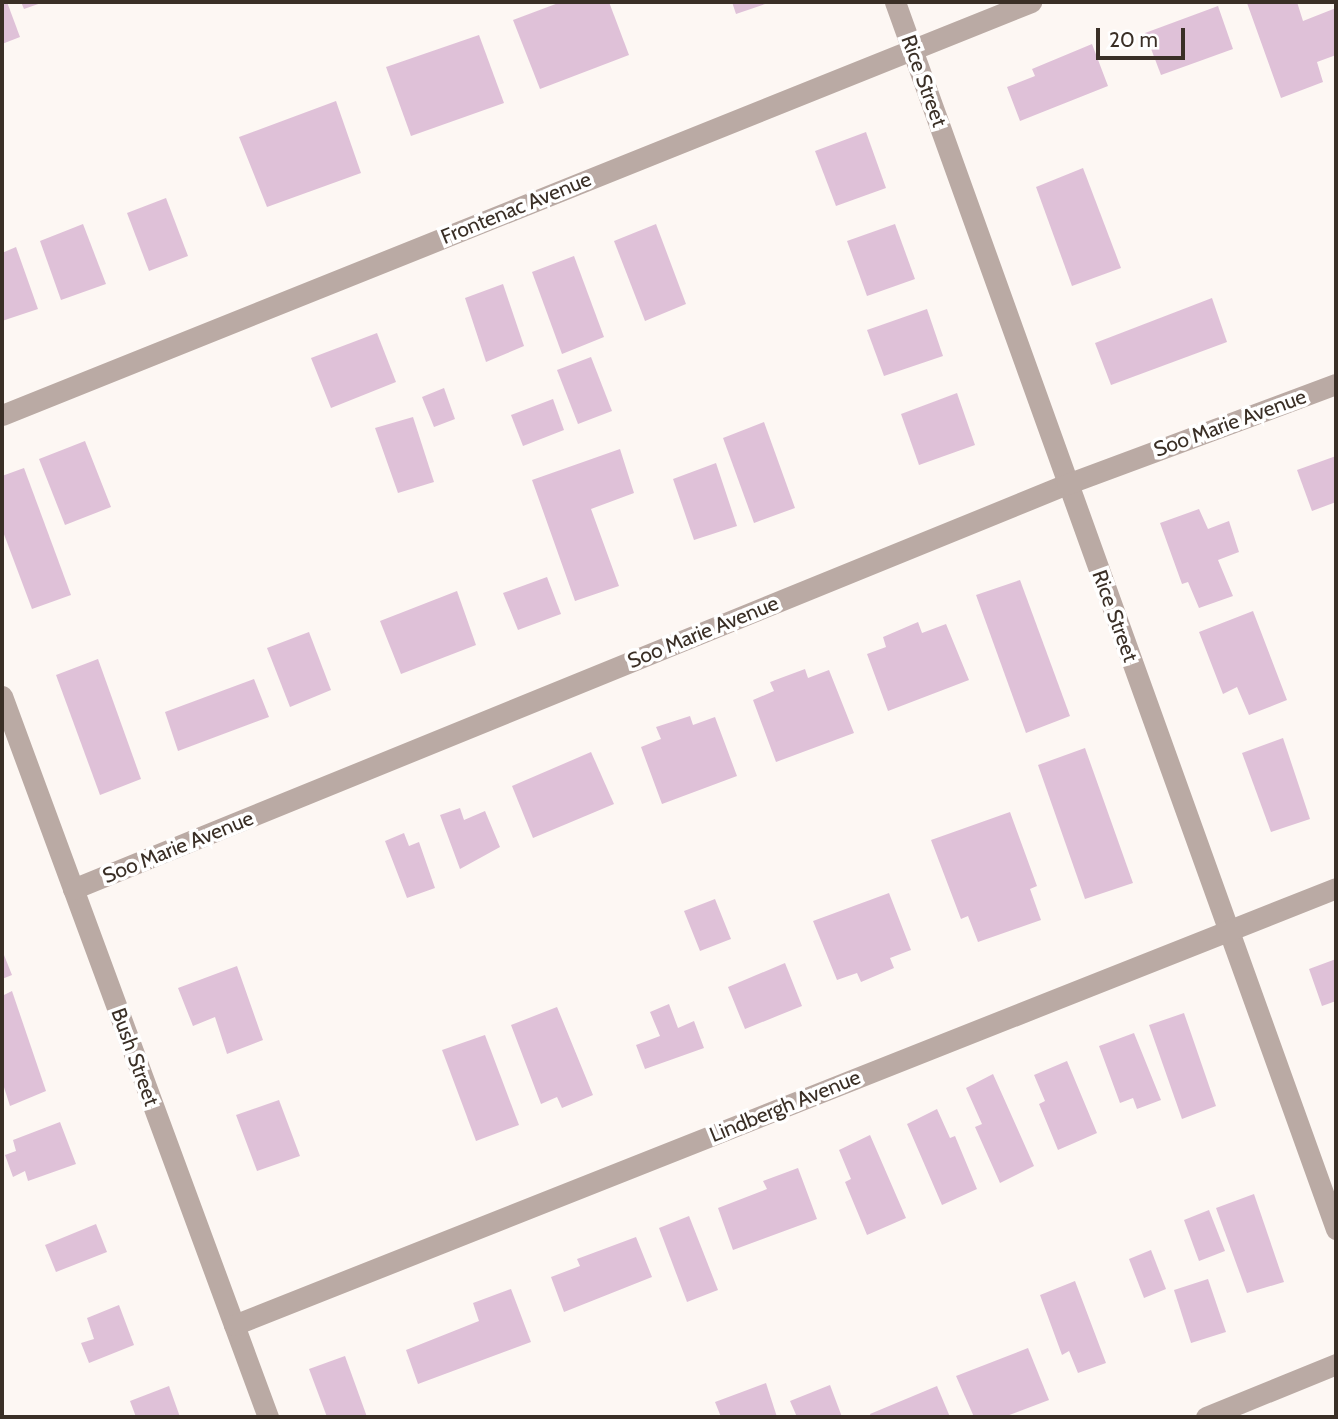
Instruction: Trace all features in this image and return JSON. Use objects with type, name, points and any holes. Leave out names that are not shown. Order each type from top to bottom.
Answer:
[{"type":"street","name":"Rice Street","points":[[895,2],[1336,1229]]},
{"type":"street","name":"Frontenac Avenue","points":[[2,415],[1031,2]]},
{"type":"street","name":"Soo Marie Avenue","points":[[73,889],[1067,484],[1336,384]]},
{"type":"street","name":"Bush Street","points":[[2,696],[268,1417]]},
{"type":"street","name":"Lindbergh Avenue","points":[[234,1325],[1336,888]]},
{"type":"street","points":[[1206,1417],[1336,1364]]},
{"type":"building","points":[[2,2],[7,2],[20,37],[2,44]]},
{"type":"building","points":[[21,2],[44,2],[24,9]]},
{"type":"building","points":[[561,2],[609,2],[629,55],[540,89],[513,20]]},
{"type":"building","points":[[732,2],[771,2],[736,14]]},
{"type":"building","points":[[1297,2],[1303,21],[1336,8],[1336,55],[1317,62],[1323,82],[1281,98],[1247,3]]},
{"type":"building","points":[[1218,6],[1233,49],[1161,75],[1145,33]]},
{"type":"building","points":[[479,35],[504,103],[411,136],[386,67]]},
{"type":"building","points":[[1092,44],[1108,86],[1020,121],[1007,87],[1035,76],[1032,69]]},
{"type":"building","points":[[336,101],[361,173],[267,207],[239,137]]},
{"type":"building","points":[[866,132],[886,188],[836,206],[815,151]]},
{"type":"building","points":[[1083,168],[1121,268],[1072,286],[1036,187]]},
{"type":"building","points":[[166,198],[188,256],[149,271],[127,213]]},
{"type":"building","points":[[83,224],[106,284],[61,300],[40,241]]},
{"type":"building","points":[[656,224],[686,304],[645,321],[614,241]]},
{"type":"building","points":[[895,224],[915,279],[867,296],[847,241]]},
{"type":"building","points":[[16,247],[38,309],[2,321],[2,253]]},
{"type":"building","points":[[574,256],[604,337],[562,354],[532,272]]},
{"type":"building","points":[[503,284],[524,346],[486,362],[465,298]]},
{"type":"building","points":[[1212,298],[1227,342],[1111,385],[1095,343]]},
{"type":"building","points":[[927,309],[943,356],[884,376],[867,330]]},
{"type":"building","points":[[377,333],[396,382],[331,408],[311,358]]},
{"type":"building","points":[[591,357],[612,411],[578,424],[557,370]]},
{"type":"building","points":[[444,388],[455,419],[434,427],[422,397]]},
{"type":"building","points":[[957,393],[975,445],[919,465],[901,414]]},
{"type":"building","points":[[553,399],[564,430],[523,446],[511,415]]},
{"type":"building","points":[[413,417],[434,482],[398,493],[375,428]]},
{"type":"building","points":[[764,422],[795,508],[754,523],[723,438]]},
{"type":"building","points":[[85,441],[111,507],[65,525],[39,459]]},
{"type":"building","points":[[620,449],[634,493],[591,509],[619,586],[575,601],[532,480]]},
{"type":"building","points":[[1336,456],[1336,502],[1312,511],[1297,470]]},
{"type":"building","points":[[716,463],[737,526],[694,540],[673,479]]},
{"type":"building","points":[[24,468],[71,595],[32,609],[2,529],[2,476]]},
{"type":"building","points":[[1199,509],[1208,529],[1229,521],[1239,552],[1218,560],[1233,596],[1199,608],[1188,582],[1182,584],[1160,523]]},
{"type":"building","points":[[547,577],[561,614],[518,630],[503,593]]},
{"type":"building","points":[[1020,580],[1070,716],[1026,733],[976,595]]},
{"type":"building","points":[[457,591],[476,645],[401,674],[380,621]]},
{"type":"building","points":[[1253,611],[1287,700],[1249,715],[1237,687],[1223,694],[1199,632]]},
{"type":"building","points":[[918,622],[922,633],[946,624],[969,680],[888,711],[867,654],[886,647],[883,637]]},
{"type":"building","points":[[309,632],[331,690],[290,707],[267,648]]},
{"type":"building","points":[[98,659],[141,779],[100,795],[56,675]]},
{"type":"building","points":[[805,669],[808,678],[829,670],[854,733],[776,762],[753,700],[774,691],[770,682]]},
{"type":"building","points":[[254,679],[269,717],[178,751],[165,712]]},
{"type":"building","points":[[690,716],[693,725],[715,717],[737,776],[662,804],[641,747],[661,739],[656,727]]},
{"type":"building","points":[[1283,738],[1310,819],[1271,832],[1242,753]]},
{"type":"building","points":[[1085,748],[1133,883],[1085,899],[1038,765]]},
{"type":"building","points":[[591,752],[614,804],[533,838],[512,786]]},
{"type":"building","points":[[460,808],[464,820],[485,811],[500,847],[460,869],[440,815]]},
{"type":"building","points":[[1010,812],[1037,886],[1030,889],[1041,920],[978,942],[968,916],[961,919],[931,840]]},
{"type":"building","points":[[404,833],[409,846],[419,842],[435,888],[407,898],[385,841]]},
{"type":"building","points":[[889,893],[911,950],[890,958],[894,968],[861,982],[857,973],[837,980],[813,921]]},
{"type":"building","points":[[715,899],[731,939],[700,951],[684,911]]},
{"type":"building","points":[[2,950],[12,975],[2,979]]},
{"type":"building","points":[[1336,959],[1336,1001],[1322,1006],[1309,969]]},
{"type":"building","points":[[785,963],[802,1006],[745,1029],[728,987]]},
{"type":"building","points":[[237,966],[263,1040],[227,1054],[215,1017],[193,1026],[178,988]]},
{"type":"building","points":[[12,991],[46,1091],[10,1106],[2,1081],[2,996]]},
{"type":"building","points":[[669,1004],[678,1028],[694,1021],[704,1048],[645,1069],[636,1045],[660,1036],[650,1012]]},
{"type":"building","points":[[557,1007],[593,1095],[562,1108],[557,1097],[541,1104],[511,1025]]},
{"type":"building","points":[[1184,1013],[1216,1106],[1182,1119],[1149,1025]]},
{"type":"building","points":[[1134,1033],[1161,1100],[1137,1109],[1133,1098],[1120,1103],[1099,1046]]},
{"type":"building","points":[[485,1035],[519,1125],[476,1141],[442,1050]]},
{"type":"building","points":[[1067,1061],[1097,1133],[1058,1150],[1039,1104],[1045,1101],[1034,1075]]},
{"type":"building","points":[[993,1074],[1034,1166],[1000,1183],[975,1127],[982,1124],[966,1088]]},
{"type":"building","points":[[279,1100],[300,1156],[257,1171],[236,1115]]},
{"type":"building","points":[[937,1109],[950,1138],[955,1136],[977,1189],[942,1205],[907,1124]]},
{"type":"building","points":[[60,1122],[76,1164],[28,1181],[25,1171],[13,1177],[5,1155],[16,1151],[13,1140]]},
{"type":"building","points":[[870,1135],[906,1218],[867,1235],[845,1182],[851,1179],[839,1150]]},
{"type":"building","points":[[798,1168],[817,1219],[733,1250],[718,1208],[767,1189],[763,1181]]},
{"type":"building","points":[[1254,1194],[1284,1282],[1247,1293],[1216,1208]]},
{"type":"building","points":[[1209,1210],[1225,1251],[1199,1261],[1184,1220]]},
{"type":"building","points":[[689,1216],[718,1290],[687,1302],[659,1228]]},
{"type":"building","points":[[96,1224],[107,1252],[56,1272],[45,1245]]},
{"type":"building","points":[[636,1237],[652,1277],[564,1312],[551,1277],[580,1266],[577,1259]]},
{"type":"building","points":[[1151,1250],[1166,1289],[1144,1298],[1129,1259]]},
{"type":"building","points":[[1208,1279],[1226,1332],[1191,1343],[1174,1290]]},
{"type":"building","points":[[1075,1281],[1106,1363],[1078,1373],[1069,1351],[1062,1355],[1040,1295]]},
{"type":"building","points":[[511,1289],[531,1342],[418,1384],[406,1350],[479,1321],[473,1303]]},
{"type":"building","points":[[119,1305],[134,1345],[89,1363],[81,1343],[94,1339],[87,1318]]},
{"type":"building","points":[[1028,1348],[1049,1400],[1004,1417],[974,1417],[956,1376]]},
{"type":"building","points":[[345,1356],[367,1417],[327,1417],[309,1369]]},
{"type":"building","points":[[766,1383],[777,1417],[721,1417],[715,1402]]},
{"type":"building","points":[[830,1385],[842,1417],[797,1417],[790,1401]]},
{"type":"building","points":[[169,1386],[180,1417],[136,1417],[130,1401]]},
{"type":"building","points":[[937,1386],[950,1417],[871,1417],[870,1414]]}]
